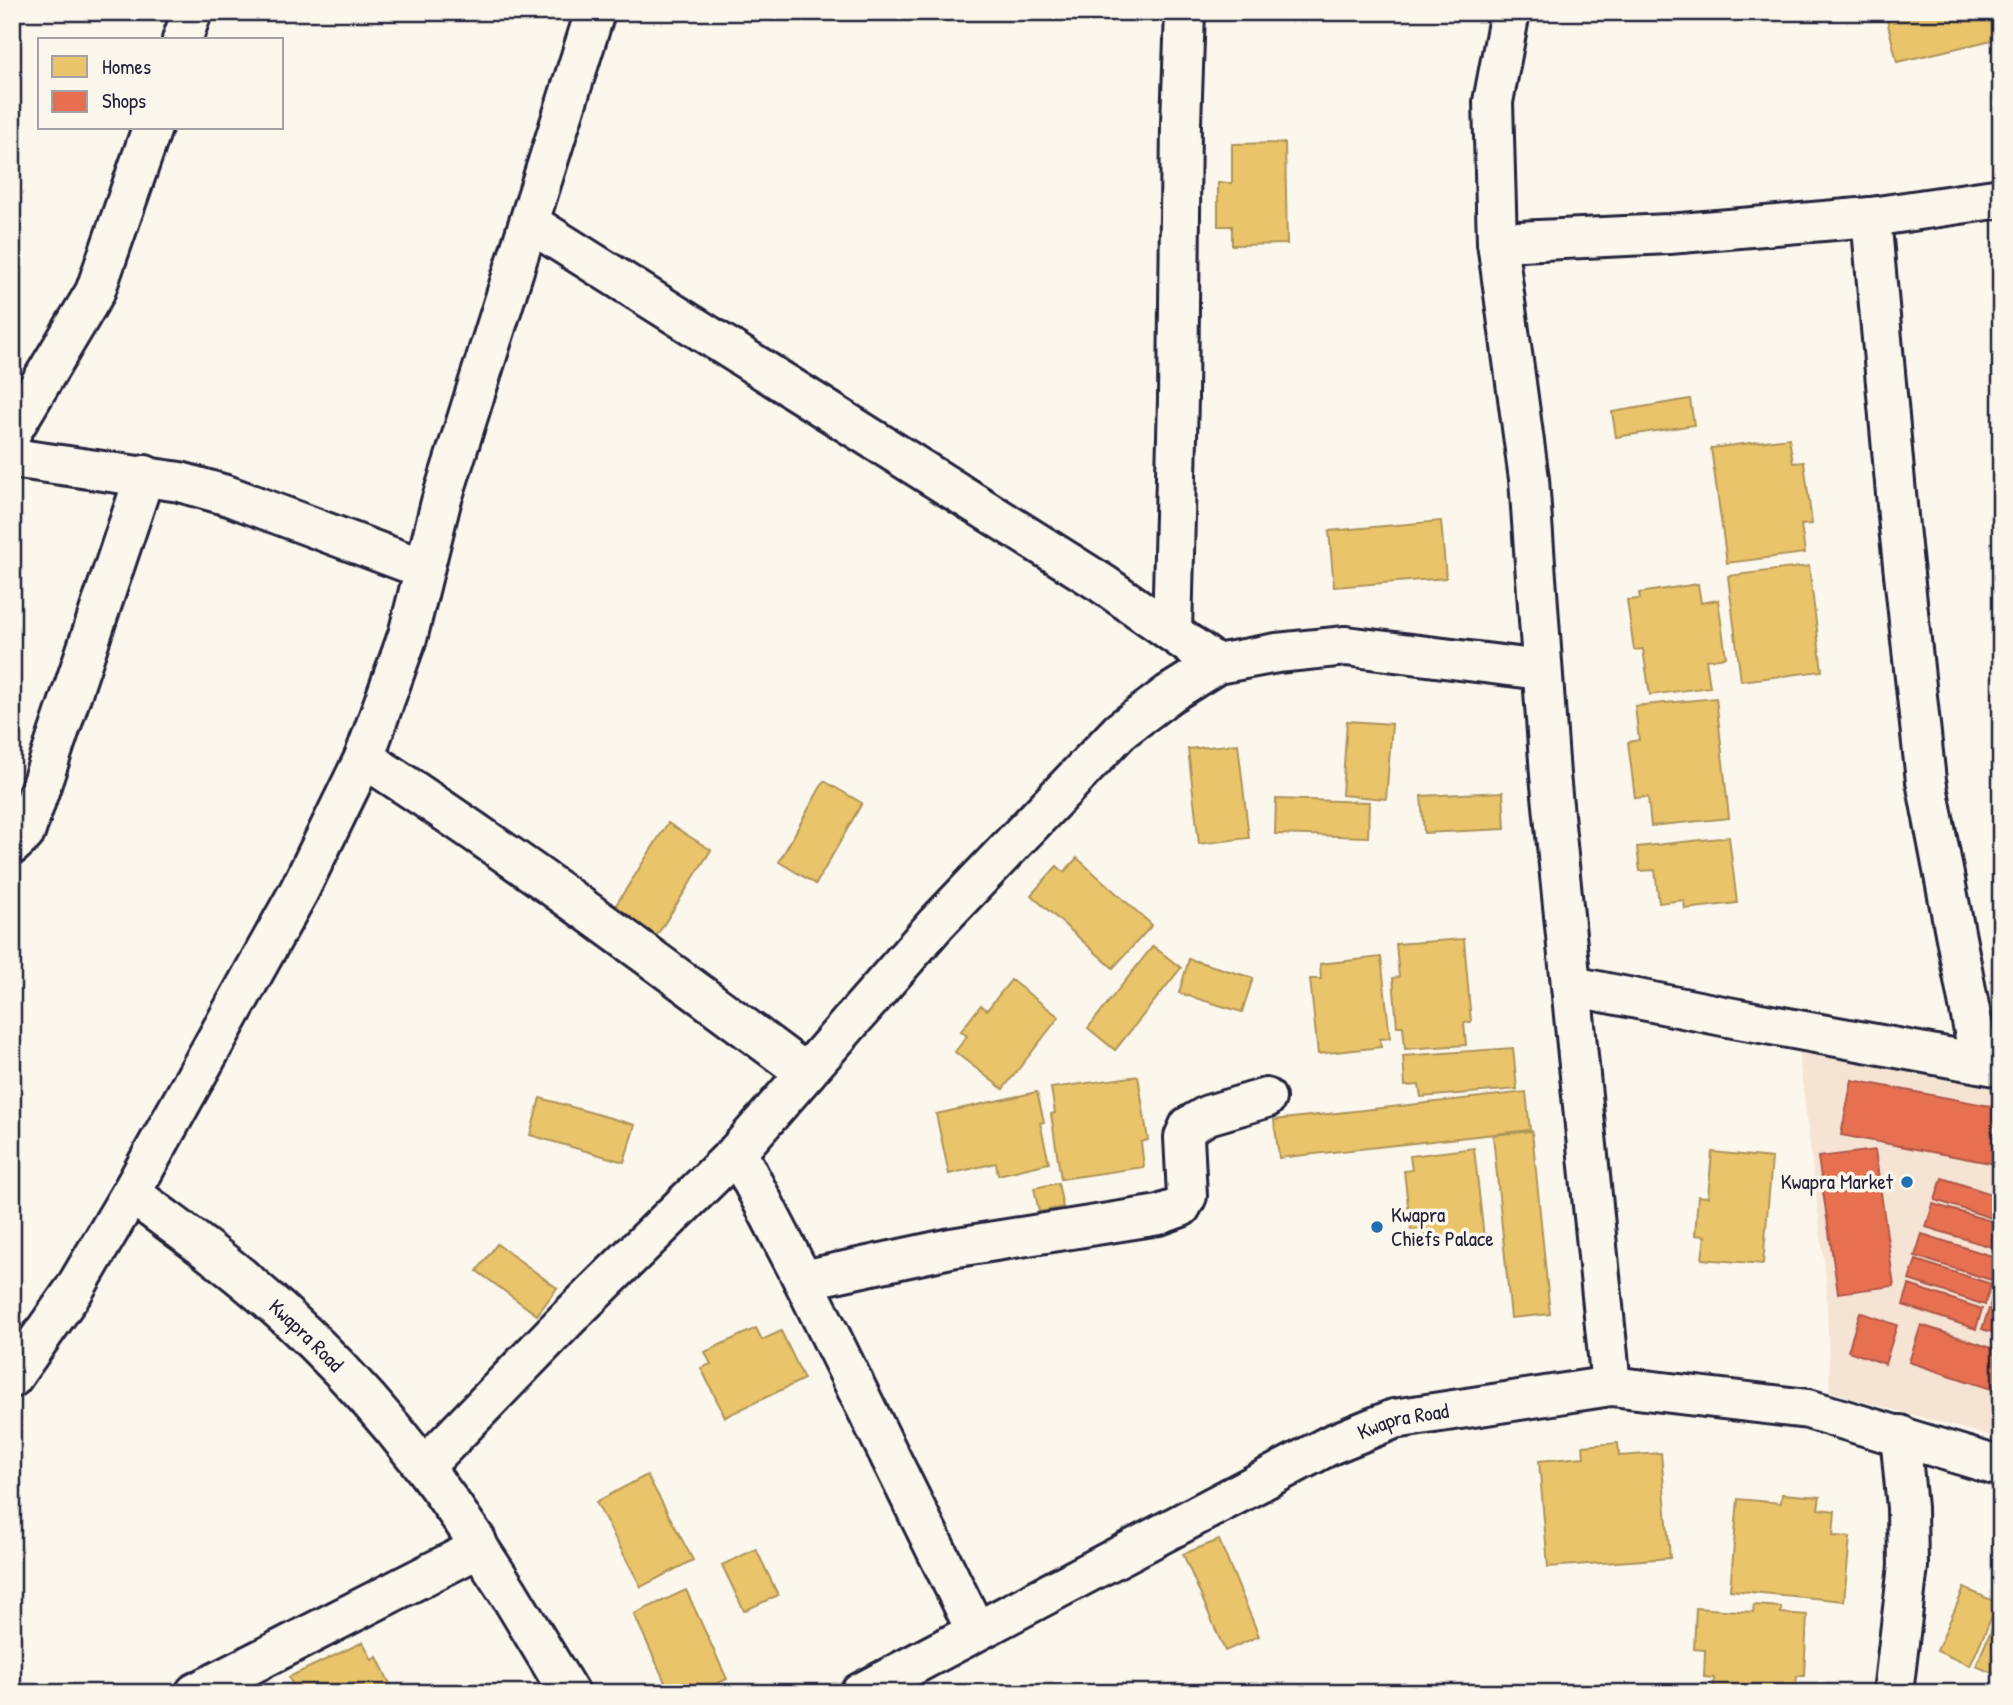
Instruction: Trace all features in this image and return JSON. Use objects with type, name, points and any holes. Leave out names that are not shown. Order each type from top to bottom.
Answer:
[{"type":"street","points":[[183,38],[192,12]]},
{"type":"street","points":[[12,1378],[74,1290],[131,1193],[299,891],[364,758],[408,635],[441,502],[595,12]]},
{"type":"street","points":[[1172,632],[1185,12]]},
{"type":"street","points":[[1510,12],[1493,102],[1497,242],[1529,479],[1550,775],[1611,1386]]},
{"type":"street","points":[[12,431],[95,292],[151,130]]},
{"type":"street","points":[[1497,242],[1669,234],[1871,217],[2001,198]]},
{"type":"street","points":[[1572,986],[1990,1065],[1926,781],[1899,527],[1871,217]]},
{"type":"street","points":[[530,223],[1103,584],[1217,664]]},
{"type":"street","points":[[12,458],[145,475],[229,496],[424,569]]},
{"type":"street","points":[[12,845],[25,833],[145,475]]},
{"type":"street","points":[[425,1466],[569,1317],[737,1152],[936,924],[1120,731],[1169,694],[1217,664],[1277,653],[1346,646],[1542,670]]},
{"type":"street","points":[[364,758],[442,808],[806,1073]]},
{"type":"street","points":[[803,1280],[951,1248],[1159,1215],[1181,1207],[1187,1196],[1184,1137],[1189,1126],[1208,1115],[1266,1098]]},
{"type":"street","points":[[737,1152],[976,1631]]},
{"type":"street","name":"Kwapra Road","points":[[131,1193],[246,1280],[292,1322],[322,1351],[425,1466],[477,1540],[479,1548],[569,1693]]},
{"type":"street","name":"Kwapra Road","points":[[860,1693],[1330,1445],[1394,1419],[1611,1386],[1808,1409],[2001,1467]]},
{"type":"street","points":[[1893,1693],[1908,1566],[1907,1508],[1900,1435]]},
{"type":"street","points":[[195,1693],[479,1548]]},
{"type":"shaded area","name":"Kwapra Market","points":[[1798,1048],[2001,1086],[2001,1439],[1830,1392],[1826,1277]]},
{"type":"building: Homes","points":[[1885,12],[1995,12],[2001,38],[1897,62]]},
{"type":"building: Homes","points":[[1285,143],[1287,244],[1232,245],[1232,226],[1218,226],[1218,183],[1232,183],[1232,144]]},
{"type":"building: Homes","points":[[1690,399],[1694,425],[1616,437],[1612,412]]},
{"type":"building: Homes","points":[[1789,438],[1793,463],[1804,462],[1812,524],[1801,525],[1805,553],[1727,563],[1711,448]]},
{"type":"building: Homes","points":[[1441,521],[1446,578],[1334,587],[1329,531]]},
{"type":"building: Homes","points":[[1809,566],[1822,671],[1741,681],[1728,576]]},
{"type":"building: Homes","points":[[1698,584],[1701,603],[1718,600],[1726,657],[1706,660],[1710,687],[1650,695],[1643,649],[1634,650],[1627,600],[1640,599],[1639,593]]},
{"type":"building: Homes","points":[[1995,630],[2001,630],[2001,677],[1999,677]]},
{"type":"building: Homes","points":[[1716,698],[1729,818],[1651,826],[1648,797],[1635,798],[1628,742],[1639,740],[1635,706]]},
{"type":"building: Homes","points":[[1347,721],[1392,724],[1386,799],[1342,795]]},
{"type":"building: Homes","points":[[1238,744],[1249,838],[1199,844],[1188,749]]},
{"type":"building: Homes","points":[[824,781],[862,803],[816,884],[779,862]]},
{"type":"building: Homes","points":[[1503,792],[1505,829],[1424,833],[1421,796]]},
{"type":"building: Homes","points":[[1276,799],[1369,802],[1368,837],[1275,834]]},
{"type":"building: Homes","points":[[668,823],[711,850],[652,943],[609,916]]},
{"type":"building: Homes","points":[[1729,837],[1737,903],[1685,909],[1684,900],[1659,903],[1655,870],[1640,871],[1637,847]]},
{"type":"building: Homes","points":[[1077,858],[1152,925],[1113,968],[1031,895],[1057,866],[1064,872]]},
{"type":"building: Homes","points":[[1464,939],[1471,1022],[1464,1023],[1466,1045],[1405,1049],[1403,1026],[1397,1026],[1393,978],[1399,977],[1396,944]]},
{"type":"building: Homes","points":[[1153,946],[1181,968],[1115,1050],[1088,1028]]},
{"type":"building: Homes","points":[[1381,957],[1390,1038],[1380,1039],[1381,1047],[1318,1054],[1310,979],[1321,979],[1320,964]]},
{"type":"building: Homes","points":[[1189,959],[1253,978],[1242,1012],[1179,993]]},
{"type":"building: Homes","points":[[1011,980],[1059,1017],[1003,1089],[955,1052],[967,1036],[961,1031],[981,1005],[987,1010]]},
{"type":"building: Homes","points":[[1513,1048],[1517,1089],[1421,1097],[1419,1085],[1405,1086],[1403,1056]]},
{"type":"building: Homes","points":[[1138,1076],[1148,1140],[1141,1142],[1144,1167],[1061,1179],[1051,1114],[1055,1113],[1051,1088]]},
{"type":"building: Homes","points":[[1037,1092],[1044,1122],[1040,1123],[1049,1163],[998,1175],[996,1163],[949,1174],[936,1114]]},
{"type":"building: Homes","points":[[1526,1092],[1530,1130],[1279,1158],[1274,1120]]},
{"type":"building: Homes","points":[[540,1098],[635,1125],[624,1162],[530,1135]]},
{"type":"building: Homes","points":[[1532,1131],[1550,1314],[1511,1318],[1493,1135]]},
{"type":"building: Homes","points":[[1474,1148],[1484,1238],[1425,1244],[1424,1229],[1411,1230],[1404,1171],[1412,1170],[1410,1156]]},
{"type":"building: Homes","points":[[1712,1152],[1772,1158],[1763,1264],[1702,1259],[1705,1236],[1695,1235],[1698,1196],[1708,1197]]},
{"type":"building: Homes","points":[[1058,1183],[1063,1207],[1039,1212],[1034,1188]]},
{"type":"building: Homes","points":[[497,1244],[557,1288],[537,1315],[477,1271]]},
{"type":"building: Homes","points":[[756,1328],[762,1340],[781,1331],[804,1379],[725,1417],[701,1368],[711,1364],[705,1352]]},
{"type":"building: Homes","points":[[1618,1443],[1619,1456],[1661,1453],[1670,1558],[1548,1567],[1539,1461],[1584,1457],[1583,1446]]},
{"type":"building: Homes","points":[[647,1475],[693,1560],[641,1587],[596,1502]]},
{"type":"building: Homes","points":[[1782,1494],[1820,1497],[1818,1509],[1835,1511],[1833,1536],[1850,1537],[1844,1601],[1730,1590],[1738,1499],[1781,1503]]},
{"type":"building: Homes","points":[[1219,1540],[1259,1636],[1225,1651],[1183,1554]]},
{"type":"building: Homes","points":[[756,1549],[778,1595],[744,1611],[722,1565]]},
{"type":"building: Homes","points":[[1964,1588],[1998,1603],[1970,1666],[1937,1651]]},
{"type":"building: Homes","points":[[686,1590],[727,1679],[696,1693],[670,1693],[634,1614]]},
{"type":"building: Homes","points":[[1754,1605],[1781,1607],[1781,1613],[1807,1615],[1804,1676],[1797,1676],[1796,1691],[1713,1693],[1714,1678],[1704,1677],[1705,1650],[1694,1649],[1696,1608],[1753,1612]]},
{"type":"building: Homes","points":[[2001,1607],[2001,1677],[1976,1666]]},
{"type":"building: Homes","points":[[363,1642],[372,1660],[377,1657],[391,1686],[382,1690],[384,1693],[296,1693],[289,1677]]},
{"type":"building: Shops","points":[[1852,1080],[2001,1108],[2001,1165],[1841,1135]]},
{"type":"building: Shops","points":[[1875,1150],[1894,1286],[1838,1293],[1818,1157]]},
{"type":"building: Shops","points":[[1942,1178],[2001,1197],[2001,1221],[1935,1200]]},
{"type":"building: Shops","points":[[1933,1204],[2001,1224],[2001,1250],[1926,1227]]},
{"type":"building: Shops","points":[[1922,1234],[1998,1258],[1991,1280],[1915,1256]]},
{"type":"building: Shops","points":[[1916,1260],[1991,1284],[1985,1305],[1909,1280]]},
{"type":"building: Shops","points":[[1909,1285],[1982,1309],[1976,1329],[1903,1305]]},
{"type":"building: Shops","points":[[1996,1285],[2001,1287],[2001,1310],[1990,1306]]},
{"type":"building: Shops","points":[[1989,1309],[2001,1313],[2001,1335],[1982,1329]]},
{"type":"building: Shops","points":[[1860,1312],[1897,1325],[1885,1364],[1848,1351]]},
{"type":"building: Shops","points":[[1921,1325],[2001,1351],[2001,1392],[1909,1362]]},
{"type":"place","name":"Kwapra Market","points":[[1907,1182]]},
{"type":"place","name":"Kwapra Chiefs Palace","points":[[1377,1227]]}]
